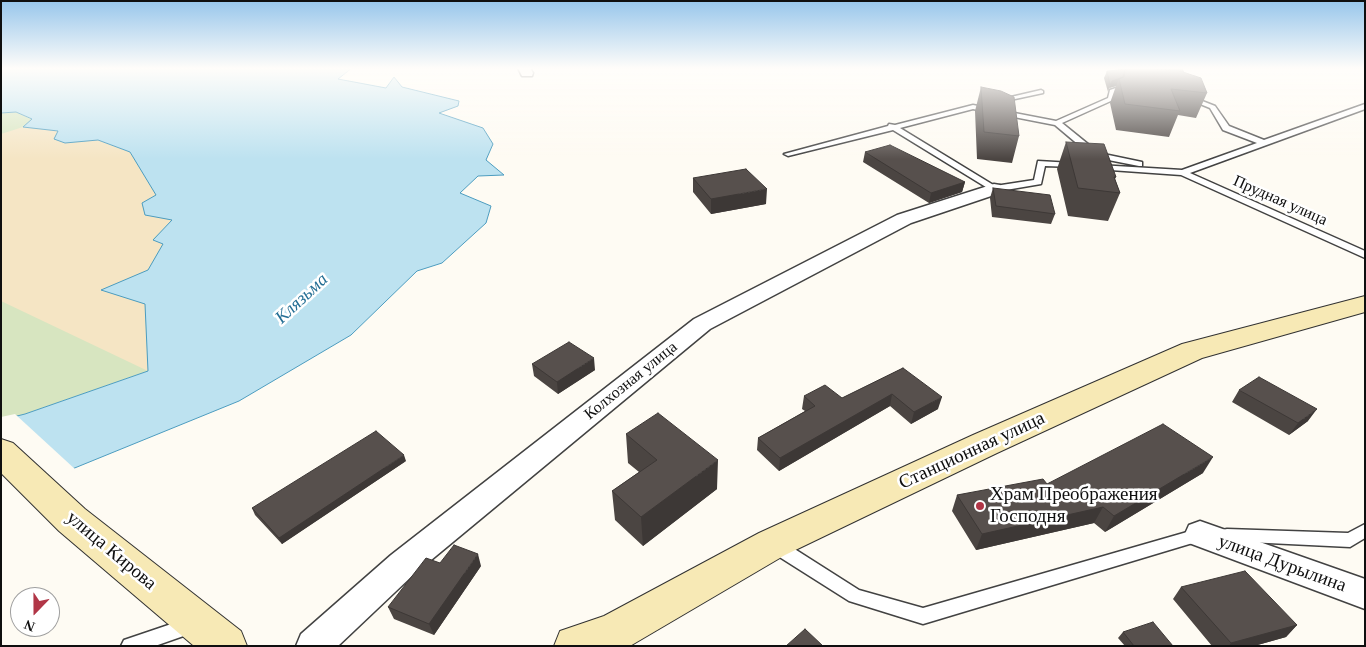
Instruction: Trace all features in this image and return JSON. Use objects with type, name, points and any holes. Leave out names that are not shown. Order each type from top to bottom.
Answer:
[{"type":"main road","name":"Станционная улица","points":[[575,646],[608,639],[772,544],[984,444],[1192,351],[1365,304]]},
{"type":"main road","name":"улица Кирова","points":[[1,452],[72,520],[212,634]]},
{"type":"street","name":"Колхозная улица","points":[[313,646],[402,565],[702,324],[904,219],[994,189]]},
{"type":"street","name":"улица Дурылина","points":[[1200,534],[1365,594]]},
{"type":"lane","points":[[788,154],[892,126],[1012,98]]},
{"type":"lane","points":[[1057,123],[1110,98]]},
{"type":"lane","points":[[1192,98],[1213,106],[1226,128],[1264,143]]},
{"type":"lane","name":"Прудная улица","points":[[1183,173],[1365,106]]},
{"type":"lane","points":[[973,107],[1057,123],[1096,155],[1183,173]]},
{"type":"lane","points":[[892,126],[994,189]]},
{"type":"lane","name":"Прудная улица","points":[[994,189],[1038,182],[1041,163],[1183,173],[1365,255]]},
{"type":"lane","points":[[772,544],[855,596],[923,616],[1200,534],[1350,540],[1365,530]]},
{"type":"lane","points":[[130,646],[212,634]]},
{"type":"green space","points":[[16,112],[33,120],[24,126],[98,140],[156,195],[173,220],[148,371],[25,414],[1,420],[1,113]]},
{"type":"sand","points":[[23,127],[59,131],[54,139],[65,143],[98,140],[130,152],[173,220],[153,239],[163,244],[148,270],[102,290],[145,304],[148,371],[1,301],[1,134]]},
{"type":"water","name":"Клязьма","points":[[1,98],[448,98],[459,101],[458,106],[439,113],[483,128],[493,144],[486,160],[504,175],[478,176],[460,193],[491,206],[486,223],[442,263],[417,271],[351,335],[239,401],[1,498],[1,420],[25,414],[148,371],[145,304],[101,290],[148,270],[163,244],[153,240],[172,220],[145,215],[142,203],[156,195],[130,152],[98,140],[65,143],[54,139],[58,131],[23,127],[32,119],[16,112],[1,113]]},
{"type":"pier","points":[[15,414],[76,470],[1,500],[1,417]]},
{"type":"building","points":[[982,98],[1014,98],[1019,136],[984,132]]},
{"type":"building","points":[[1124,98],[1175,98],[1180,111],[1125,104]]},
{"type":"building","points":[[1066,142],[1104,144],[1120,193],[1078,188]]},
{"type":"building","points":[[890,145],[965,182],[931,193],[865,152]]},
{"type":"building","points":[[746,169],[767,189],[711,199],[693,178]]},
{"type":"building","points":[[993,188],[1050,195],[1055,214],[996,206]]},
{"type":"building","points":[[569,342],[594,358],[557,382],[532,364]]},
{"type":"building","points":[[903,368],[942,397],[914,412],[892,394],[780,458],[758,438],[815,406],[804,396],[825,385],[842,398]]},
{"type":"building","points":[[1259,377],[1317,409],[1298,423],[1239,390]]},
{"type":"building","points":[[658,413],[718,460],[641,517],[612,491],[657,460],[626,434]]},
{"type":"building","points":[[1163,424],[1213,457],[1114,516],[1103,507],[982,534],[957,495],[1043,479],[1047,484]]},
{"type":"building","points":[[376,431],[404,455],[279,538],[252,508]]},
{"type":"building","points":[[454,545],[478,554],[429,624],[388,607],[426,558],[440,563]]},
{"type":"building","points":[[1245,571],[1297,625],[1231,643],[1181,587]]},
{"type":"building","points":[[1153,622],[1173,646],[1134,646],[1123,632]]},
{"type":"building","points":[[805,629],[823,646],[786,646]]},
{"type":"place","name":"Храм Преображения Господня","points":[[980,506]]}]
